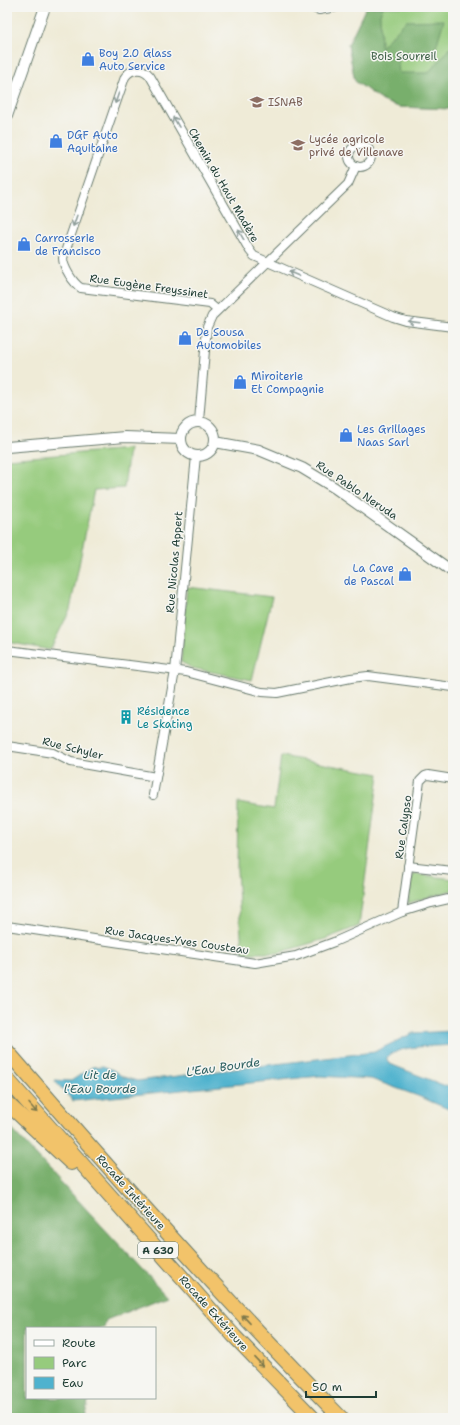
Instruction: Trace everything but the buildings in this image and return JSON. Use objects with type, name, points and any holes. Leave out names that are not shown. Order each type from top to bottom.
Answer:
[{"type":"highway","name":"Rocade Intérieure","points":[[7,1051],[89,1146],[248,1320],[341,1418]]},
{"type":"highway","name":"Rocade Extérieure","points":[[7,1079],[234,1336],[313,1418]]},
{"type":"highway","points":[[7,1103],[136,1225]]},
{"type":"street","points":[[7,116],[45,7]]},
{"type":"street","points":[[310,7],[319,10],[337,7]]},
{"type":"street","name":"Chemin du Haut Madère","points":[[138,70],[146,71],[150,76],[254,256],[393,317],[406,321],[453,327]]},
{"type":"street","name":"Rue Eugène Freyssinet","points":[[138,70],[132,71],[124,76],[63,258],[64,264],[76,284],[81,288],[210,304],[217,310]]},
{"type":"street","points":[[199,421],[207,327],[212,316],[348,184],[356,166]]},
{"type":"street","points":[[199,421],[208,425],[212,429],[215,442],[210,451],[206,454],[196,456],[187,452],[183,448],[181,439],[184,428],[188,424],[199,421]]},
{"type":"street","points":[[7,447],[125,437],[181,439]]},
{"type":"street","name":"Rue Pablo Neruda","points":[[215,442],[260,450],[302,468],[335,488],[453,572]]},
{"type":"street","name":"Rue Nicolas Appert","points":[[154,795],[175,671],[196,456]]},
{"type":"street","points":[[7,650],[186,672],[262,692],[277,693],[368,676],[453,687]]},
{"type":"street","name":"Rue Schyler","points":[[7,746],[53,753],[71,762],[156,777]]},
{"type":"street","name":"Rue Calypso","points":[[402,912],[421,778],[428,775],[453,779]]},
{"type":"street","points":[[408,866],[453,871]]},
{"type":"street","name":"Rue Jacques-Yves Cousteau","points":[[7,926],[255,963],[296,956],[334,942],[402,912],[453,898]]},
{"type":"green space","name":"Bois Sourreil","points":[[366,7],[453,7],[453,109],[399,107],[383,101],[355,81],[348,45]]},
{"type":"green space","name":"Bois Sourreil","points":[[366,7],[383,7],[380,14],[381,47],[406,21],[444,20],[433,57],[397,57],[399,73],[428,73],[453,45],[453,109],[399,107],[383,101],[355,81],[348,45]]},
{"type":"green space","points":[[129,449],[124,488],[94,490],[70,610],[50,650],[7,642],[7,459]]},
{"type":"green space","points":[[187,587],[272,597],[252,680],[192,668],[181,662]]},
{"type":"green space","points":[[281,756],[379,774],[359,926],[325,939],[278,953],[242,953],[237,870],[238,803],[274,809]]},
{"type":"green space","points":[[416,874],[453,879],[453,890],[408,903],[412,878],[413,875]]},
{"type":"green space","points":[[7,1124],[167,1296],[106,1320],[104,1327],[26,1327],[26,1399],[89,1399],[84,1418],[7,1418],[7,1386],[11,1364],[7,1364]]},
{"type":"water","name":"Lit de l'Eau Bourde","points":[[453,1031],[453,1045],[418,1047],[401,1050],[387,1057],[387,1061],[390,1064],[453,1089],[453,1111],[418,1096],[371,1079],[320,1076],[73,1101],[54,1080],[71,1081],[92,1067],[103,1066],[113,1070],[123,1077],[137,1081],[374,1052],[413,1033]]},
{"type":"place","name":"Boy 2.0 Glass Auto Service","points":[[88,59]]},
{"type":"place","name":"ISNAB","points":[[257,102]]},
{"type":"place","name":"DGF Auto Aquitaine","points":[[56,141]]},
{"type":"place","name":"Lycée agricole privé de Villenave","points":[[298,145]]},
{"type":"place","name":"Carrosserie de Francisco","points":[[24,244]]},
{"type":"place","name":"De Sousa Automobiles","points":[[185,338]]},
{"type":"place","name":"Miroiterie Et Compagnie","points":[[240,382]]},
{"type":"place","name":"Les Grillages Naas Sarl","points":[[346,435]]},
{"type":"place","name":"La Cave de Pascal","points":[[405,574]]},
{"type":"place","name":"Résidence Le Skating","points":[[126,717]]},
{"type":"water label","name":"L'Eau Bourde","points":[[223,1067]]}]
